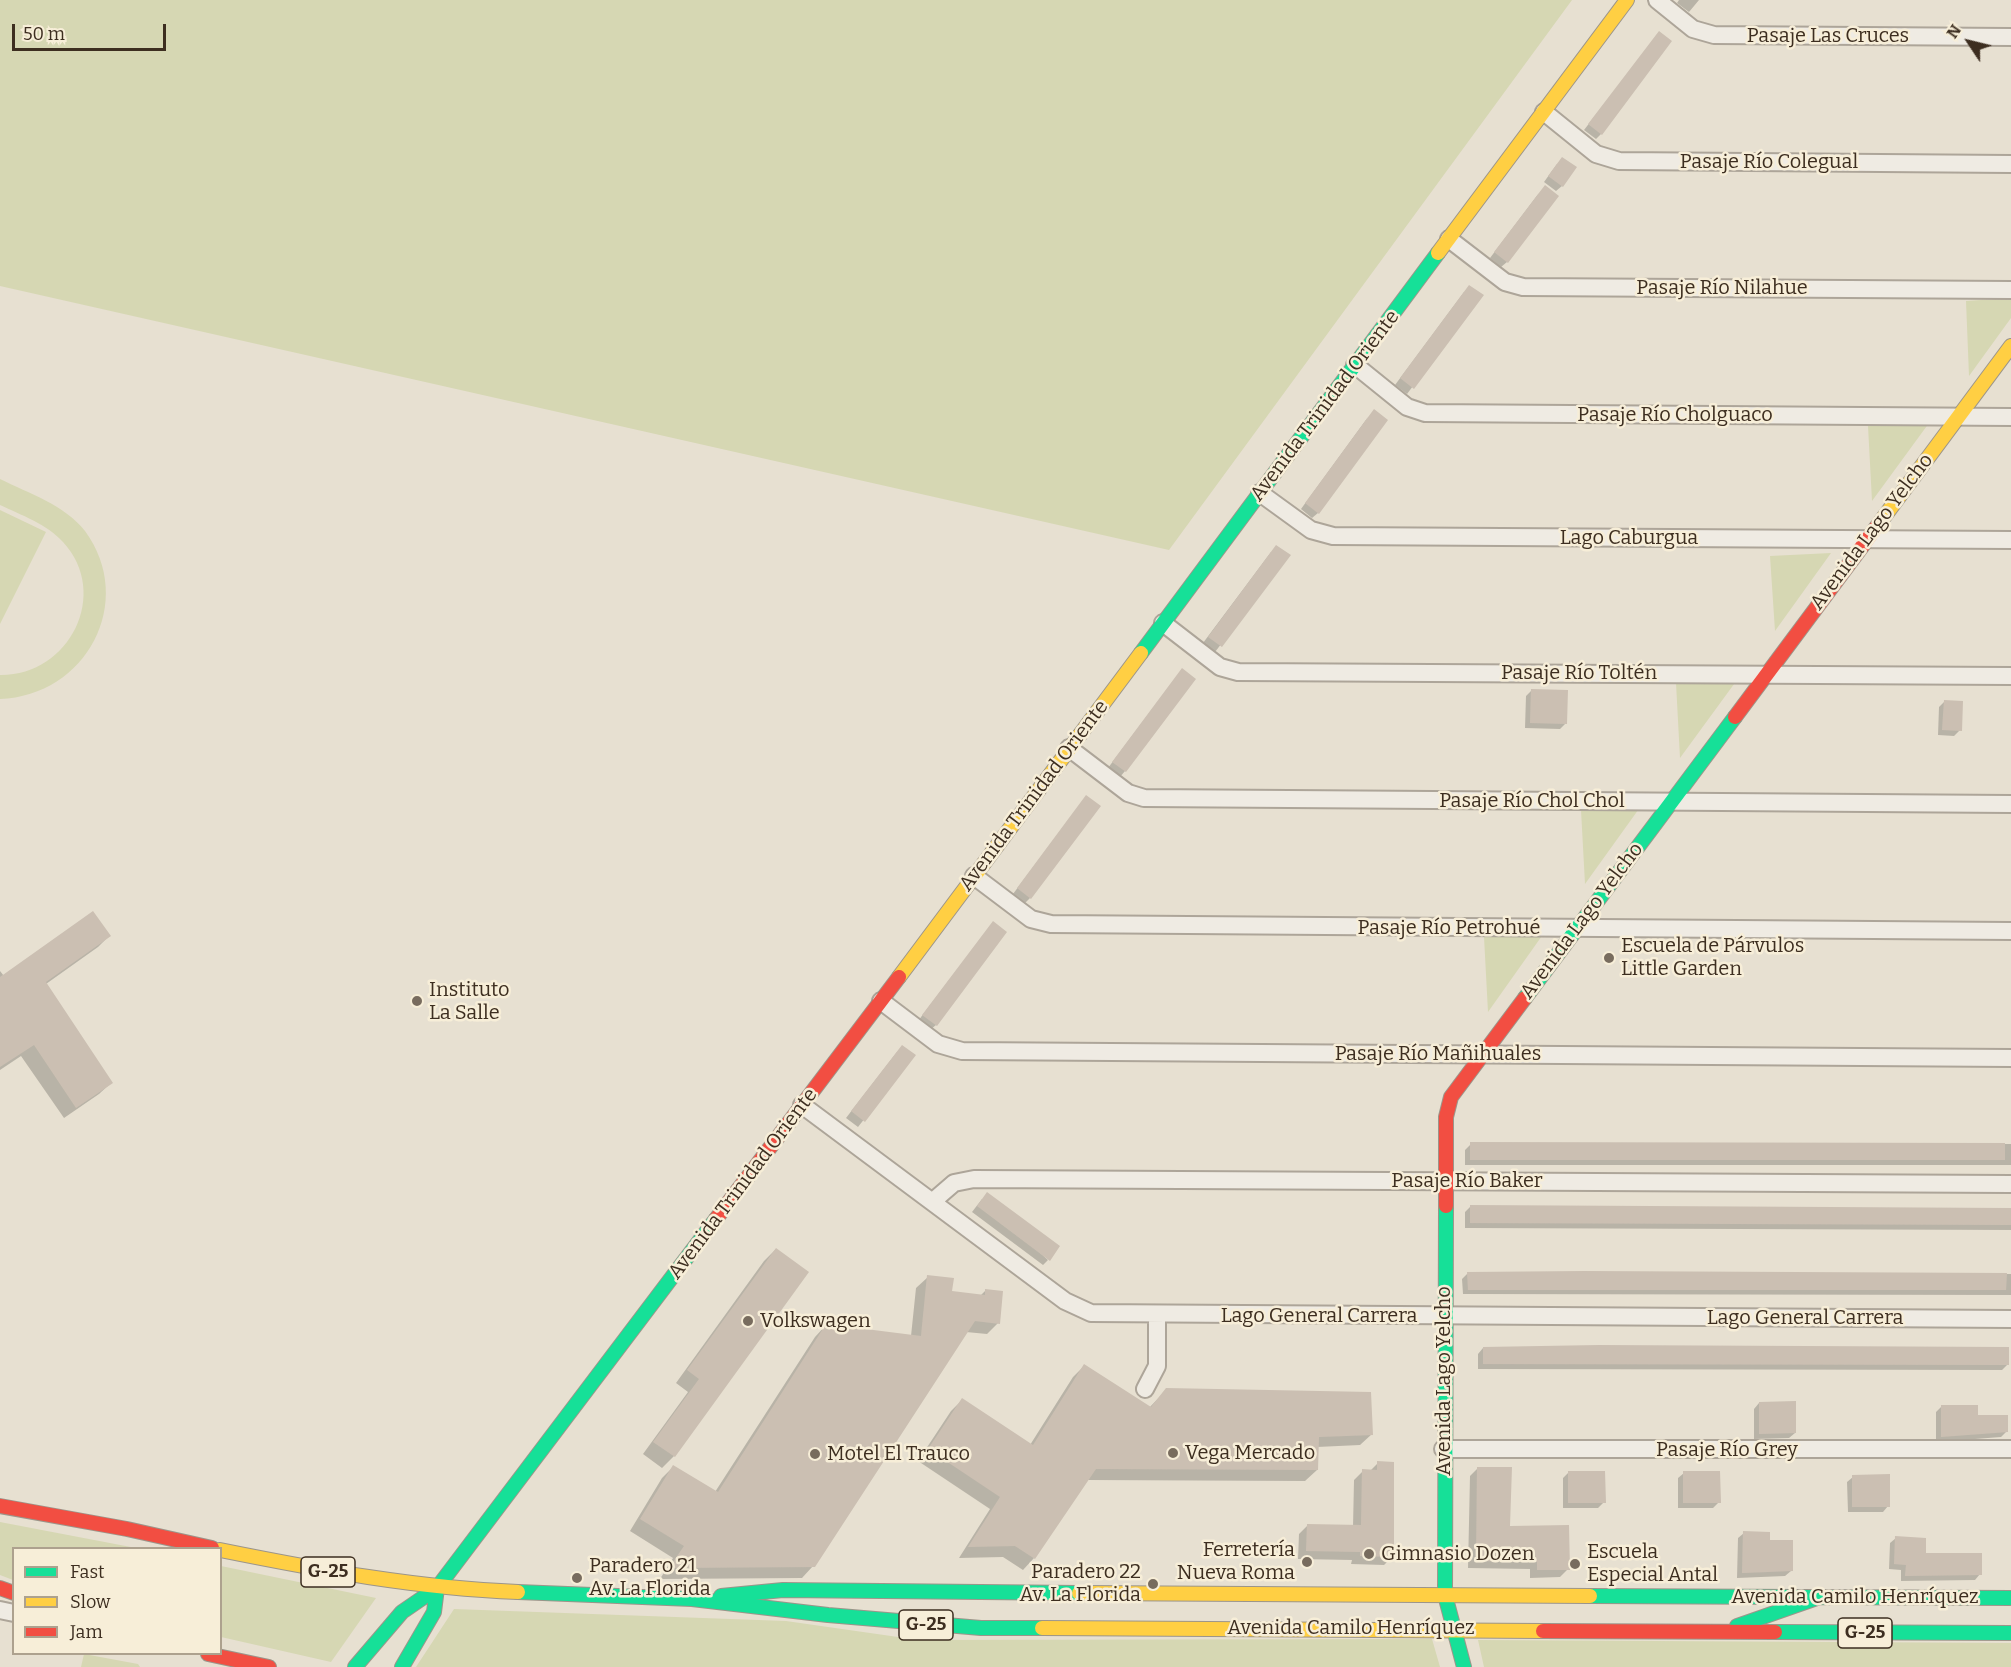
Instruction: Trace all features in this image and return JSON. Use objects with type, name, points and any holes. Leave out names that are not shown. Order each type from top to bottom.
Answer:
[{"type":"street","name":"Avenida Trinidad Oriente","points":[[355,1667],[402,1612],[437,1588],[881,1001],[1627,0]]},
{"type":"street","name":"Pasaje Las Cruces","points":[[1656,0],[1693,28],[1714,35],[2011,37]]},
{"type":"street","name":"Pasaje Río Colegual","points":[[1544,112],[1596,154],[1619,161],[2011,164]]},
{"type":"street","name":"Pasaje Río Nilahue","points":[[1449,239],[1505,282],[1523,287],[2011,290]]},
{"type":"street","name":"Avenida Lago Yelcho","points":[[1464,1667],[1445,1594],[1443,1449],[1448,1103],[1482,1054],[2011,346]]},
{"type":"street","name":"Pasaje Río Cholguaco","points":[[1355,365],[1407,407],[1425,413],[2011,417]]},
{"type":"street","name":"Lago Caburgua","points":[[1260,493],[1311,530],[1333,536],[2011,540]]},
{"type":"street","name":"Pasaje Río Toltén","points":[[1163,623],[1220,666],[1238,672],[2011,676]]},
{"type":"street","name":"Pasaje Río Chol Chol","points":[[1069,748],[1128,794],[1144,798],[2011,804]]},
{"type":"street","name":"Pasaje Río Petrohué","points":[[974,876],[1031,919],[1051,924],[2011,931]]},
{"type":"street","name":"Pasaje Río Mañihuales","points":[[881,1001],[929,1039],[948,1048],[962,1051],[2011,1058]]},
{"type":"street","name":"Lago General Carrera","points":[[802,1105],[1073,1307],[1100,1315],[2011,1319]]},
{"type":"street","name":"Pasaje Río Baker","points":[[932,1202],[954,1183],[975,1179],[2011,1184]]},
{"type":"street","points":[[1144,1389],[1157,1366],[1158,1315]]},
{"type":"street","name":"Pasaje Río Grey","points":[[1443,1449],[2011,1449]]},
{"type":"street","points":[[0,1494],[52,1515]]},
{"type":"street","points":[[0,1506],[127,1529],[208,1547]]},
{"type":"street","points":[[127,1529],[142,1547]]},
{"type":"street","name":"G-25","points":[[222,1550],[345,1575],[437,1588]]},
{"type":"street","name":"Avenida Trinidad Oriente","points":[[402,1667],[434,1612],[437,1588]]},
{"type":"street","name":"Avenida Camilo Henríquez","points":[[437,1588],[580,1597],[692,1599],[828,1615],[981,1628],[2011,1633]]},
{"type":"street","name":"Avenida Camilo Henríquez","points":[[692,1599],[783,1590],[2011,1598]]},
{"type":"street","points":[[1719,1632],[1821,1597]]},
{"type":"street","points":[[217,1655],[269,1667]]},
{"type":"green space","points":[[0,0],[1572,0],[1169,550],[0,286]]},
{"type":"green space","points":[[2011,298],[2011,318],[1969,376],[1966,301]]},
{"type":"green space","points":[[1929,423],[1872,501],[1868,426]]},
{"type":"green space","points":[[0,479],[46,500],[77,522],[85,531],[100,558],[106,587],[104,615],[94,640],[78,663],[57,681],[30,694],[0,699],[0,675],[24,672],[46,662],[63,647],[75,628],[82,607],[83,585],[77,563],[57,536],[33,520],[0,505]]},
{"type":"green space","points":[[0,510],[46,532],[0,624]]},
{"type":"green space","points":[[1831,553],[1775,631],[1770,556]]},
{"type":"green space","points":[[1737,680],[1680,758],[1676,683]]},
{"type":"green space","points":[[1641,806],[1585,884],[1581,810]]},
{"type":"green space","points":[[1544,933],[1488,1012],[1484,937]]},
{"type":"green space","points":[[0,1522],[131,1547],[12,1547],[12,1580],[0,1575]]},
{"type":"green space","points":[[222,1566],[376,1598],[331,1662],[222,1637]]},
{"type":"green space","points":[[454,1609],[786,1621],[919,1640],[1432,1639],[1440,1667],[416,1667]]},
{"type":"green space","points":[[1478,1640],[2011,1643],[2011,1667],[1484,1667]]},
{"type":"green space","points":[[84,1655],[89,1655],[138,1664],[140,1667],[81,1667]]},
{"type":"building","points":[[1659,31],[1672,41],[1602,135],[1588,124]]},
{"type":"building","points":[[1562,157],[1577,167],[1563,187],[1548,176]]},
{"type":"building","points":[[1545,185],[1559,196],[1508,263],[1494,252]]},
{"type":"building","points":[[1469,285],[1484,295],[1414,389],[1400,378]]},
{"type":"building","points":[[1374,409],[1388,420],[1319,514],[1305,503]]},
{"type":"building","points":[[1276,545],[1291,555],[1222,647],[1208,637]]},
{"type":"building","points":[[1182,668],[1196,679],[1126,772],[1112,762]]},
{"type":"building","points":[[1531,689],[1568,690],[1567,724],[1530,723]]},
{"type":"building","points":[[1944,700],[1963,701],[1962,731],[1942,730]]},
{"type":"building","points":[[1086,795],[1101,806],[1031,899],[1017,888]]},
{"type":"building","points":[[93,911],[111,936],[46,982],[113,1083],[76,1108],[34,1045],[0,1067],[0,977]]},
{"type":"building","points":[[993,921],[1007,932],[937,1026],[922,1015]]},
{"type":"building","points":[[902,1045],[916,1055],[865,1122],[851,1111]]},
{"type":"building","points":[[1470,1142],[2005,1143],[2005,1160],[1470,1160]]},
{"type":"building","points":[[987,1192],[1060,1246],[1050,1261],[977,1206]]},
{"type":"building","points":[[1470,1205],[2011,1208],[2011,1225],[1470,1223]]},
{"type":"building","name":"Volkswagen","points":[[776,1248],[809,1272],[675,1457],[653,1442],[699,1379],[687,1370]]},
{"type":"building","points":[[1467,1272],[2007,1273],[2006,1290],[1468,1290]]},
{"type":"building","name":"Motel El Trauco","points":[[927,1275],[954,1278],[952,1291],[985,1295],[985,1289],[1003,1291],[1000,1324],[975,1321],[815,1567],[669,1568],[684,1546],[640,1519],[673,1465],[718,1492],[826,1324],[921,1336]]},
{"type":"building","points":[[1599,1345],[2009,1347],[2009,1365],[1483,1364],[1483,1347]]},
{"type":"building","name":"Vega Mercado","points":[[1084,1364],[1151,1407],[1166,1388],[1371,1392],[1373,1435],[1319,1437],[1318,1470],[1096,1469],[1035,1559],[1015,1546],[968,1547],[1000,1497],[928,1449],[962,1398],[1033,1445]]},
{"type":"building","points":[[1796,1401],[1796,1433],[1759,1434],[1759,1402]]},
{"type":"building","points":[[1941,1405],[1978,1405],[1978,1415],[2008,1415],[2008,1432],[1941,1437]]},
{"type":"building","points":[[1377,1461],[1394,1462],[1394,1557],[1360,1556],[1360,1552],[1306,1551],[1307,1524],[1361,1525],[1362,1469],[1377,1470]]},
{"type":"building","points":[[1477,1467],[1512,1467],[1510,1526],[1569,1525],[1570,1570],[1537,1570],[1537,1562],[1476,1561]]},
{"type":"building","points":[[1568,1471],[1605,1471],[1606,1503],[1568,1503]]},
{"type":"building","points":[[1683,1471],[1720,1471],[1721,1503],[1683,1503]]},
{"type":"building","points":[[1890,1474],[1890,1507],[1852,1507],[1852,1475]]},
{"type":"building","points":[[1743,1531],[1770,1532],[1770,1540],[1793,1540],[1793,1571],[1742,1573]]},
{"type":"building","points":[[1895,1536],[1926,1538],[1926,1553],[1982,1553],[1982,1575],[1905,1576],[1906,1565],[1894,1564]]},
{"type":"traffic: fast","points":[[1141,653],[1438,253]]},
{"type":"traffic: fast","points":[[1525,998],[1735,717]]},
{"type":"traffic: fast","points":[[1446,1206],[1445,1595],[1464,1667]]},
{"type":"traffic: fast","points":[[355,1667],[402,1612],[437,1588],[716,1219]]},
{"type":"traffic: fast","points":[[402,1667],[434,1612],[437,1588]]},
{"type":"traffic: fast","points":[[721,1596],[783,1590],[1079,1593]]},
{"type":"traffic: fast","points":[[518,1592],[692,1599],[828,1615],[981,1628],[1042,1628]]},
{"type":"traffic: fast","points":[[1590,1596],[2011,1598]]},
{"type":"traffic: fast","points":[[1737,1626],[1820,1597]]},
{"type":"traffic: fast","points":[[1775,1632],[2011,1633]]},
{"type":"traffic: slow","points":[[1438,253],[1627,0]]},
{"type":"traffic: slow","points":[[1881,521],[2011,346]]},
{"type":"traffic: slow","points":[[899,977],[1141,653]]},
{"type":"traffic: slow","points":[[222,1550],[368,1577],[443,1587],[518,1592]]},
{"type":"traffic: slow","points":[[1079,1593],[1590,1596]]},
{"type":"traffic: slow","points":[[1042,1628],[1543,1631]]},
{"type":"traffic: jam","points":[[1735,717],[1881,521]]},
{"type":"traffic: jam","points":[[716,1219],[899,977]]},
{"type":"traffic: jam","points":[[1446,1206],[1446,1117],[1451,1097],[1525,998]]},
{"type":"traffic: jam","points":[[0,1506],[127,1529],[208,1547]]},
{"type":"traffic: jam","points":[[0,1588],[12,1592]]},
{"type":"traffic: jam","points":[[1543,1631],[1775,1632]]},
{"type":"traffic: jam","points":[[213,1655],[269,1667]]},
{"type":"place","name":"Escuela de Párvulos Little Garden","points":[[1609,958]]},
{"type":"place","name":"Instituto La Salle","points":[[417,1001]]},
{"type":"place","name":"Volkswagen","points":[[748,1321]]},
{"type":"place","name":"Vega Mercado","points":[[1173,1453]]},
{"type":"place","name":"Motel El Trauco","points":[[815,1454]]},
{"type":"place","name":"Gimnasio Dozen","points":[[1369,1554]]},
{"type":"place","name":"Ferretería Nueva Roma","points":[[1307,1562]]},
{"type":"place","name":"Escuela Especial Antal","points":[[1575,1564]]},
{"type":"place","name":"Paradero 21 Av. La Florida","points":[[577,1578]]},
{"type":"place","name":"Paradero 22 Av. La Florida","points":[[1153,1584]]}]
